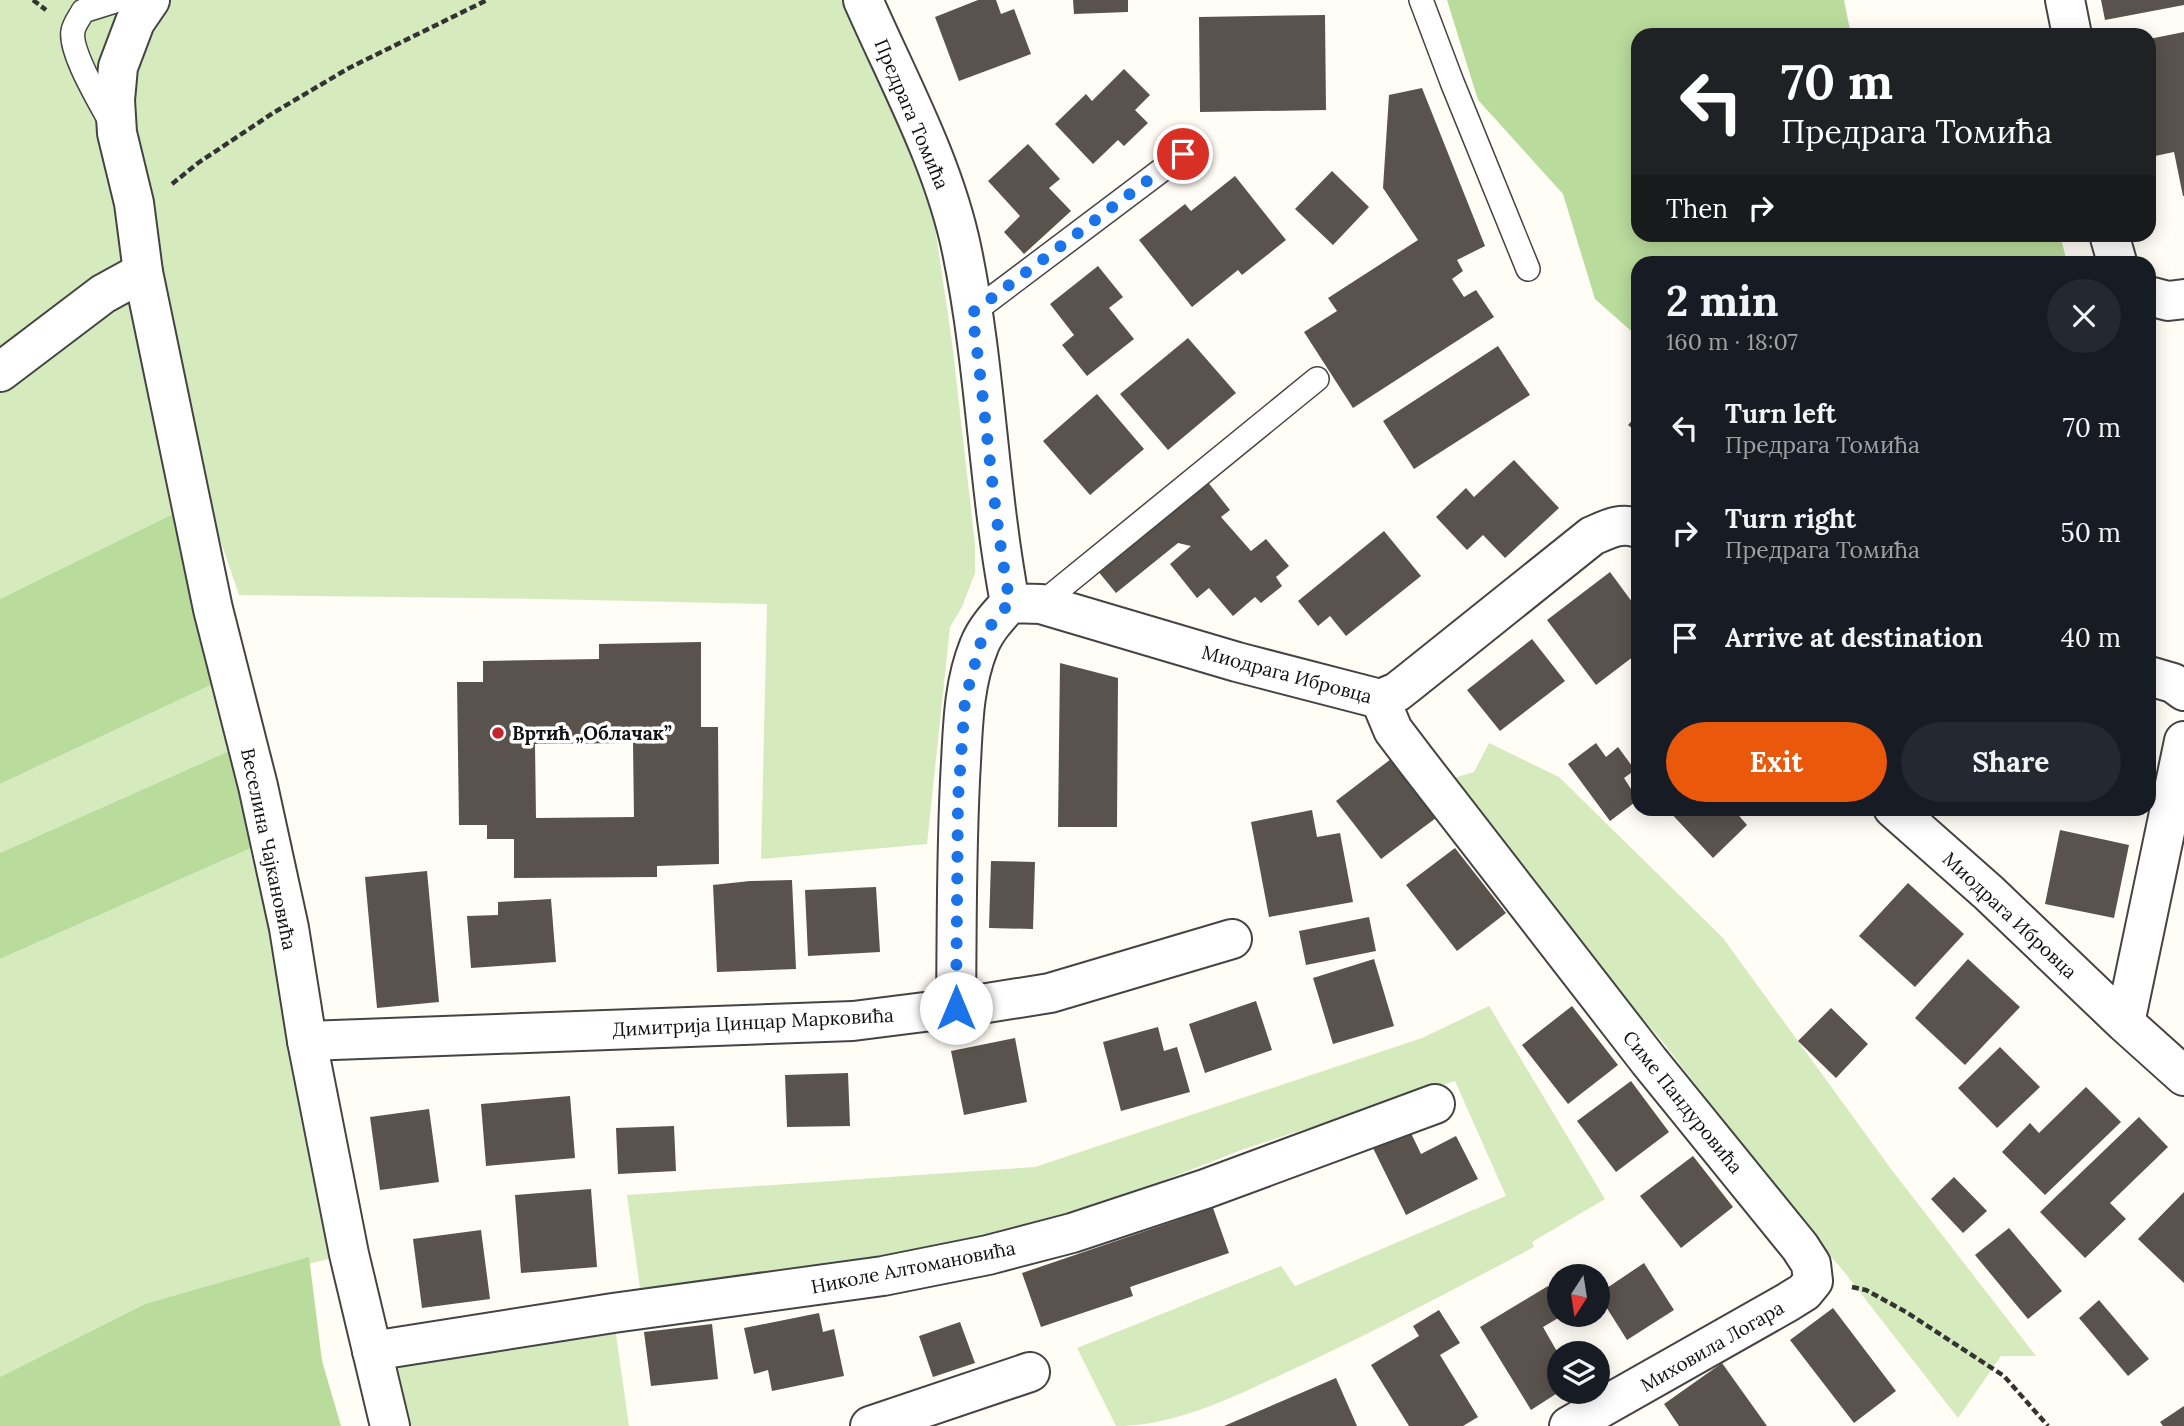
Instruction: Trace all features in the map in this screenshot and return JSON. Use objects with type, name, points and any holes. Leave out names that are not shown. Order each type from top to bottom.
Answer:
[{"type":"street","name":"Веселина Чајкановића","points":[[150,0],[135,22],[118,67],[115,100],[117,134],[134,203],[143,272],[213,609],[258,786],[289,928],[307,1041],[349,1255],[390,1426]]},
{"type":"street","name":"Предрага Томића","points":[[863,0],[924,136],[947,195],[962,250],[983,393],[1000,549],[1026,604]]},
{"type":"street","points":[[2065,0],[2070,28]]},
{"type":"street","points":[[0,372],[103,294],[143,272]]},
{"type":"street","points":[[2156,298],[2168,301],[2184,299]]},
{"type":"street","name":"Миодрага Ибровца","points":[[1026,604],[1380,699],[1397,692],[1592,536],[1617,525],[1631,526]]},
{"type":"street","points":[[956,1008],[958,799],[965,700],[982,638],[999,614],[1026,604]]},
{"type":"street","points":[[2156,678],[2173,682],[2184,691]]},
{"type":"street","name":"Симе Пандуровића","points":[[1380,699],[1393,730],[1499,870],[1800,1247],[1811,1264],[1813,1281]]},
{"type":"street","points":[[2125,1023],[2184,741]]},
{"type":"street","name":"Миодрага Ибровца","points":[[1902,816],[1989,893],[2184,1076]]},
{"type":"street","name":"Димитрија Цинцар Марковића","points":[[307,1041],[853,1021],[1050,993],[1232,940]]},
{"type":"street","name":"Николе Алтомановића","points":[[372,1351],[613,1313],[883,1276],[988,1255],[1072,1233],[1205,1189],[1435,1104]]},
{"type":"street","name":"Миховила Логара","points":[[1569,1426],[1788,1302],[1804,1292],[1813,1281]]},
{"type":"street","points":[[870,1426],[1030,1373]]},
{"type":"lane","points":[[117,134],[78,56],[73,32],[83,11],[118,0]]},
{"type":"lane","points":[[1421,0],[1528,268]]},
{"type":"lane","points":[[972,313],[1183,154]]},
{"type":"lane","points":[[1026,604],[1317,379]]},
{"type":"path","points":[[134,203],[161,187],[172,185],[198,163],[273,113],[349,68],[487,0]]},
{"type":"path","points":[[1813,1281],[1866,1290],[1906,1312],[2004,1376],[2048,1426]]},
{"type":"green space","points":[[0,0],[842,0],[860,43],[907,134],[930,193],[952,342],[975,544],[975,573],[962,607],[950,627],[927,844],[761,859],[767,604],[239,595],[166,381],[191,505],[0,599]]},
{"type":"green space","points":[[1447,0],[1844,0],[1850,28],[1631,28],[1631,242],[2062,242],[2065,256],[1631,256],[1631,331],[1595,299],[1563,194],[1478,100]]},
{"type":"green space","points":[[191,505],[230,676],[0,784],[0,599]]},
{"type":"green space","points":[[230,676],[247,743],[0,853],[0,784]]},
{"type":"green space","points":[[247,743],[269,840],[0,959],[0,853]]},
{"type":"green space","points":[[1489,743],[1559,777],[1723,938],[1891,1169],[2036,1356],[2001,1356],[1958,1418],[1841,1268],[1811,1235],[1662,1041],[1561,925],[1450,779],[1474,772]]},
{"type":"green space","points":[[269,840],[349,1254],[145,1304],[0,1377],[0,959]]},
{"type":"green space","points":[[1489,1006],[1605,1199],[1532,1242],[1534,1247],[1380,1327],[1246,1391],[1182,1416],[1138,1425],[1116,1426],[1077,1348],[1281,1266],[1295,1286],[1506,1196],[1455,1081],[1244,1149],[1039,1229],[743,1283],[640,1288],[627,1195],[1035,1167],[1422,1038]]},
{"type":"green space","points":[[309,1257],[322,1361],[341,1426],[0,1426],[0,1377],[145,1304]]},
{"type":"green space","points":[[613,1313],[629,1426],[390,1426],[372,1351]]},
{"type":"building","points":[[978,0],[996,0],[1001,14],[1014,9],[1031,54],[959,81],[935,17]]},
{"type":"building","points":[[1073,0],[1128,0],[1128,12],[1074,14]]},
{"type":"building","points":[[2101,0],[2184,0],[2184,5],[2105,20]]},
{"type":"building","points":[[1325,15],[1326,110],[1200,112],[1199,17]]},
{"type":"building","points":[[2184,32],[2184,196],[2174,152],[2156,156],[2156,38]]},
{"type":"building","points":[[1124,69],[1150,95],[1135,110],[1148,123],[1124,146],[1118,140],[1093,164],[1055,124],[1086,94],[1092,101]]},
{"type":"building","points":[[1422,88],[1485,246],[1457,260],[1463,271],[1452,279],[1464,297],[1476,290],[1494,317],[1353,408],[1304,332],[1337,311],[1328,298],[1418,240],[1383,188],[1389,95]]},
{"type":"building","points":[[1028,144],[1060,179],[1049,188],[1071,211],[1024,254],[1004,232],[1020,216],[988,181]]},
{"type":"building","points":[[1332,171],[1369,207],[1333,245],[1295,209]]},
{"type":"building","points":[[1235,176],[1286,240],[1242,275],[1238,270],[1192,307],[1139,240],[1185,204],[1191,211]]},
{"type":"building","points":[[1098,266],[1123,297],[1109,308],[1134,339],[1087,376],[1062,345],[1074,335],[1050,304]]},
{"type":"building","points":[[1188,338],[1236,393],[1168,450],[1120,394]]},
{"type":"building","points":[[1498,346],[1530,395],[1414,469],[1383,421]]},
{"type":"building","points":[[1097,394],[1144,449],[1090,495],[1043,441]]},
{"type":"building","points":[[1514,460],[1559,508],[1505,558],[1483,535],[1467,550],[1436,517],[1466,488],[1474,497]]},
{"type":"building","points":[[1207,481],[1230,510],[1221,517],[1251,551],[1266,539],[1289,566],[1276,577],[1282,586],[1261,603],[1255,597],[1233,616],[1209,588],[1197,598],[1170,564],[1191,546],[1178,543],[1116,593],[1097,570]]},
{"type":"building","points":[[1384,531],[1421,576],[1346,636],[1330,616],[1318,626],[1298,601]]},
{"type":"building","points":[[1610,572],[1631,600],[1631,658],[1596,685],[1547,620]]},
{"type":"building","points":[[1532,639],[1565,681],[1500,731],[1467,690]]},
{"type":"building","points":[[701,642],[701,727],[718,727],[719,864],[657,866],[657,877],[514,878],[514,839],[487,839],[487,825],[459,825],[457,682],[483,682],[483,661],[599,659],[599,644]],"holes":[[[633,743],[634,817],[536,818],[535,744]]]},
{"type":"building","points":[[1060,663],[1118,678],[1117,827],[1058,827]]},
{"type":"building","points":[[1596,743],[1606,757],[1618,747],[1631,765],[1631,773],[1624,778],[1631,789],[1631,805],[1610,821],[1568,764]]},
{"type":"building","points":[[1391,759],[1436,818],[1381,859],[1336,801]]},
{"type":"building","points":[[1312,810],[1317,837],[1340,833],[1353,902],[1269,917],[1251,822]]},
{"type":"building","points":[[1674,816],[1739,816],[1747,825],[1713,858]]},
{"type":"building","points":[[2060,830],[2129,845],[2114,918],[2045,904]]},
{"type":"building","points":[[1455,848],[1506,913],[1457,951],[1406,885]]},
{"type":"building","points":[[991,861],[1035,862],[1033,929],[989,928]]},
{"type":"building","points":[[427,871],[439,1002],[377,1008],[365,877]]},
{"type":"building","points":[[792,880],[796,969],[717,972],[713,885]]},
{"type":"building","points":[[1908,883],[1964,934],[1915,987],[1859,936]]},
{"type":"building","points":[[876,887],[880,952],[808,956],[805,890]]},
{"type":"building","points":[[551,899],[556,962],[471,968],[467,916],[498,915],[498,902]]},
{"type":"building","points":[[1369,917],[1376,951],[1306,965],[1299,931]]},
{"type":"building","points":[[1374,959],[1394,1026],[1333,1044],[1313,978]]},
{"type":"building","points":[[1968,959],[2020,1007],[1965,1065],[1915,1018]]},
{"type":"building","points":[[1256,1001],[1272,1050],[1205,1073],[1189,1024]]},
{"type":"building","points":[[1572,1006],[1618,1065],[1568,1104],[1522,1045]]},
{"type":"building","points":[[1831,1008],[1868,1044],[1836,1078],[1798,1041]]},
{"type":"building","points":[[1158,1027],[1164,1051],[1177,1047],[1190,1092],[1121,1111],[1103,1042]]},
{"type":"building","points":[[1015,1038],[1027,1102],[964,1115],[951,1051]]},
{"type":"building","points":[[2000,1047],[2040,1087],[1997,1128],[1958,1088]]},
{"type":"building","points":[[848,1073],[850,1126],[787,1127],[785,1075]]},
{"type":"building","points":[[1631,1081],[1669,1132],[1616,1172],[1577,1121]]},
{"type":"building","points":[[2086,1087],[2121,1122],[2045,1195],[2002,1152],[2030,1123],[2039,1133]]},
{"type":"building","points":[[570,1096],[575,1158],[486,1166],[481,1104]]},
{"type":"building","points":[[429,1109],[439,1182],[380,1190],[370,1117]]},
{"type":"building","points":[[2139,1117],[2168,1147],[2110,1203],[2126,1219],[2085,1258],[2040,1212]]},
{"type":"building","points":[[674,1126],[676,1171],[618,1174],[616,1128]]},
{"type":"building","points":[[1409,1129],[1421,1154],[1456,1136],[1478,1179],[1406,1215],[1373,1148]]},
{"type":"building","points":[[1693,1156],[1733,1207],[1681,1248],[1640,1196]]},
{"type":"building","points":[[1954,1177],[1987,1211],[1963,1233],[1931,1199]]},
{"type":"building","points":[[591,1189],[597,1267],[521,1273],[515,1195]]},
{"type":"building","points":[[2184,1192],[2184,1283],[2138,1239]]},
{"type":"building","points":[[1213,1208],[1229,1253],[1130,1287],[1133,1296],[1041,1327],[1022,1273]]},
{"type":"building","points":[[2009,1228],[2062,1291],[2028,1319],[1975,1255]]},
{"type":"building","points":[[481,1230],[490,1299],[422,1308],[413,1239]]},
{"type":"building","points":[[1644,1263],[1674,1310],[1627,1340],[1610,1313],[1610,1286]]},
{"type":"building","points":[[1547,1287],[1547,1325],[1543,1327],[1551,1341],[1547,1341],[1547,1400],[1531,1410],[1480,1327]]},
{"type":"building","points":[[2099,1300],[2149,1359],[2128,1376],[2079,1318]]},
{"type":"building","points":[[1833,1308],[1896,1391],[1854,1423],[1790,1340]]},
{"type":"building","points":[[1439,1310],[1460,1343],[1440,1355],[1478,1417],[1463,1426],[1409,1426],[1371,1365],[1419,1336],[1413,1326]]},
{"type":"building","points":[[819,1313],[823,1332],[834,1329],[844,1376],[772,1391],[768,1370],[754,1374],[744,1328]]},
{"type":"building","points":[[960,1322],[975,1363],[933,1377],[919,1336]]},
{"type":"building","points":[[712,1324],[718,1379],[651,1386],[644,1332]]},
{"type":"building","points":[[1722,1363],[1767,1426],[1679,1426],[1664,1404]]},
{"type":"building","points":[[1336,1378],[1357,1426],[1224,1426]]},
{"type":"building","points":[[2184,1406],[2184,1426],[2163,1426],[2160,1422]]},
{"type":"place","name":"Вртић „Облачак”","points":[[498,733]]},
{"type":"route","points":[[956,1008],[958,799],[965,700],[982,638],[1010,603],[1000,549],[972,313],[1183,154]]}]
